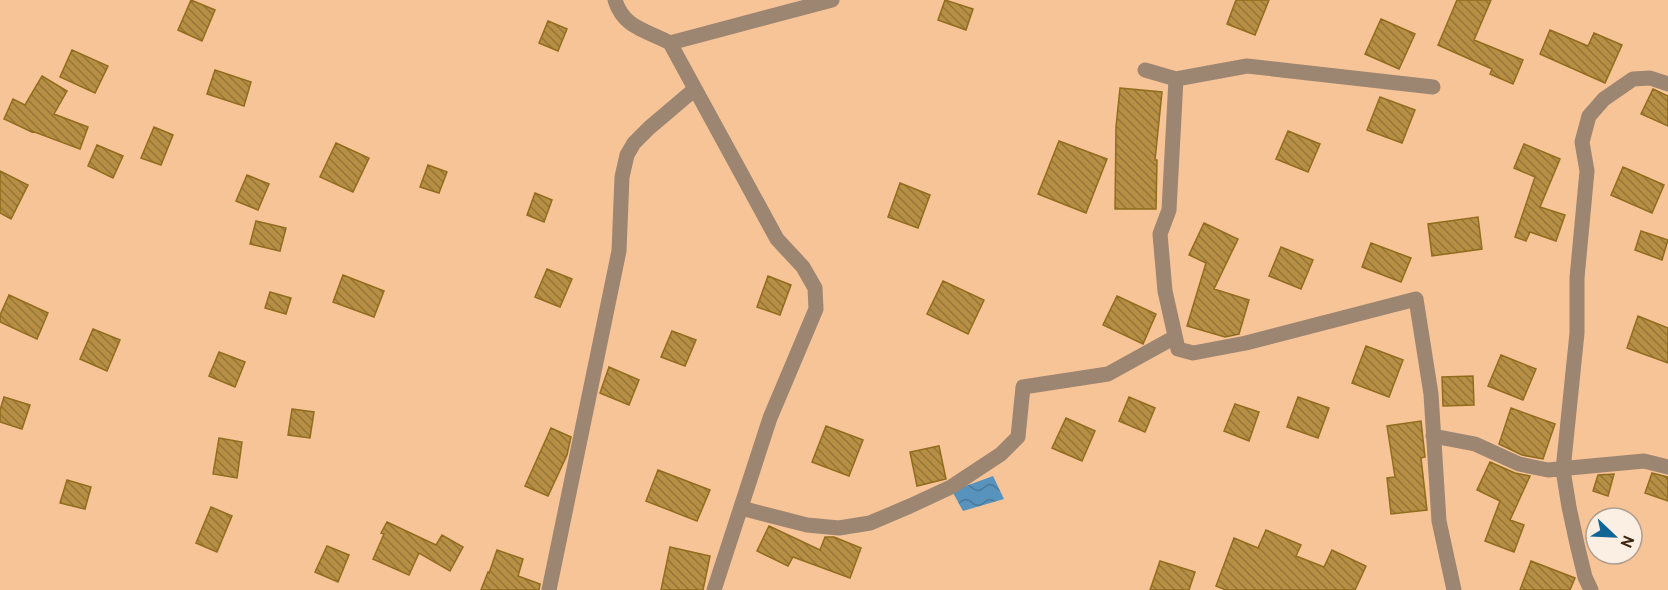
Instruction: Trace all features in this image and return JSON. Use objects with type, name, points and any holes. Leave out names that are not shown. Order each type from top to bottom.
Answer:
[{"type":"street","points":[[615,0],[624,19],[632,26],[648,31],[670,43],[777,239],[803,267],[815,288],[816,309],[770,418],[714,590]]},
{"type":"street","points":[[670,43],[832,0]]},
{"type":"street","points":[[1145,70],[1176,79],[1247,66],[1433,87]]},
{"type":"street","points":[[1591,590],[1585,577],[1573,526],[1563,470],[1577,333],[1577,278],[1587,171],[1582,142],[1589,116],[1604,99],[1633,79],[1650,78],[1668,84]]},
{"type":"street","points":[[1176,79],[1169,210],[1160,234],[1165,291],[1178,349],[1193,353],[1302,330],[1416,299],[1431,394],[1439,521],[1454,590]]},
{"type":"street","points":[[549,590],[619,250],[622,177],[627,154],[649,128],[695,89]]},
{"type":"street","points":[[741,508],[807,525],[839,528],[870,523],[951,487],[1001,454],[1018,437],[1023,387],[1108,374],[1175,337]]},
{"type":"street","points":[[1433,436],[1475,444],[1519,464],[1548,470],[1644,461],[1668,467]]},
{"type":"water","points":[[993,476],[1004,499],[963,511],[952,491]]},
{"type":"building","points":[[191,0],[215,10],[202,41],[178,30]]},
{"type":"building","points":[[945,0],[973,9],[966,30],[938,20]]},
{"type":"building","points":[[1236,0],[1269,0],[1255,35],[1227,24]]},
{"type":"building","points":[[1457,0],[1491,0],[1474,40],[1523,60],[1513,84],[1490,74],[1492,69],[1438,45]]},
{"type":"building","points":[[1381,19],[1415,34],[1399,69],[1365,54]]},
{"type":"building","points":[[548,21],[567,29],[558,51],[539,43]]},
{"type":"building","points":[[1550,30],[1588,46],[1594,33],[1622,45],[1605,83],[1540,54]]},
{"type":"building","points":[[72,50],[108,66],[95,93],[60,77]]},
{"type":"building","points":[[215,70],[251,82],[244,106],[207,94]]},
{"type":"building","points":[[42,76],[67,91],[54,114],[88,127],[80,149],[32,132],[4,119],[13,99],[25,105]]},
{"type":"building","points":[[1120,88],[1162,92],[1155,160],[1157,160],[1156,209],[1115,209],[1116,127]]},
{"type":"building","points":[[1653,89],[1668,96],[1668,126],[1641,114]]},
{"type":"building","points":[[1380,97],[1415,110],[1402,143],[1367,130]]},
{"type":"building","points":[[154,127],[173,135],[161,165],[141,158]]},
{"type":"building","points":[[1288,131],[1320,144],[1308,172],[1276,159]]},
{"type":"building","points":[[1059,141],[1107,159],[1086,213],[1038,194]]},
{"type":"building","points":[[336,143],[369,158],[353,192],[320,177]]},
{"type":"building","points":[[1524,144],[1560,159],[1540,207],[1565,215],[1556,241],[1530,232],[1526,241],[1515,237],[1535,177],[1514,168]]},
{"type":"building","points":[[97,145],[123,156],[113,178],[88,166]]},
{"type":"building","points":[[428,165],[447,172],[439,193],[420,187]]},
{"type":"building","points":[[1623,167],[1664,185],[1652,213],[1611,195]]},
{"type":"building","points":[[0,171],[28,185],[11,219],[0,213]]},
{"type":"building","points":[[247,175],[269,184],[258,210],[236,201]]},
{"type":"building","points":[[900,183],[930,195],[918,228],[888,217]]},
{"type":"building","points":[[535,193],[552,200],[544,222],[527,215]]},
{"type":"building","points":[[1478,217],[1482,249],[1432,256],[1428,224]]},
{"type":"building","points":[[256,221],[286,228],[280,251],[250,244]]},
{"type":"building","points":[[1204,223],[1238,239],[1214,289],[1249,300],[1239,334],[1225,337],[1187,326],[1206,263],[1189,255]]},
{"type":"building","points":[[1641,231],[1668,240],[1662,260],[1635,250]]},
{"type":"building","points":[[1371,243],[1411,258],[1401,282],[1362,267]]},
{"type":"building","points":[[1281,247],[1313,260],[1301,289],[1269,276]]},
{"type":"building","points":[[547,269],[572,279],[560,307],[535,297]]},
{"type":"building","points":[[343,275],[384,291],[374,317],[333,302]]},
{"type":"building","points":[[768,276],[791,285],[780,315],[757,307]]},
{"type":"building","points":[[943,281],[984,300],[968,334],[927,314]]},
{"type":"building","points":[[270,292],[291,298],[286,314],[265,308]]},
{"type":"building","points":[[9,295],[48,313],[37,339],[0,322],[0,315]]},
{"type":"building","points":[[1117,296],[1156,314],[1143,344],[1103,325]]},
{"type":"building","points":[[1638,316],[1668,328],[1668,363],[1627,348]]},
{"type":"building","points":[[93,329],[120,340],[107,371],[80,359]]},
{"type":"building","points":[[672,331],[696,340],[685,366],[661,357]]},
{"type":"building","points":[[1366,346],[1403,360],[1389,397],[1352,383]]},
{"type":"building","points":[[219,352],[245,362],[235,387],[209,376]]},
{"type":"building","points":[[1501,355],[1536,369],[1523,400],[1488,386]]},
{"type":"building","points":[[609,367],[639,380],[629,405],[600,393]]},
{"type":"building","points":[[1473,376],[1474,405],[1443,406],[1442,377]]},
{"type":"building","points":[[4,397],[30,405],[22,429],[0,422],[0,410]]},
{"type":"building","points":[[1129,397],[1155,408],[1145,432],[1119,421]]},
{"type":"building","points":[[1298,397],[1329,408],[1318,438],[1287,427]]},
{"type":"building","points":[[1235,404],[1259,412],[1249,441],[1224,431]]},
{"type":"building","points":[[1511,408],[1555,424],[1543,459],[1522,455],[1499,444]]},
{"type":"building","points":[[292,409],[314,412],[310,438],[288,435]]},
{"type":"building","points":[[1066,418],[1095,431],[1082,461],[1052,448]]},
{"type":"building","points":[[1421,421],[1425,457],[1421,458],[1427,510],[1391,514],[1387,478],[1395,477],[1387,426]]},
{"type":"building","points":[[826,426],[863,440],[849,476],[812,462]]},
{"type":"building","points":[[551,428],[571,437],[567,455],[548,496],[525,486]]},
{"type":"building","points":[[219,438],[242,442],[237,478],[213,474]]},
{"type":"building","points":[[939,446],[946,479],[917,486],[910,452]]},
{"type":"building","points":[[1490,462],[1515,473],[1530,476],[1510,520],[1524,525],[1514,552],[1485,541],[1500,501],[1477,490]]},
{"type":"building","points":[[658,470],[710,490],[697,521],[646,501]]},
{"type":"building","points":[[1652,473],[1668,477],[1668,501],[1645,493]]},
{"type":"building","points":[[1614,474],[1608,496],[1593,491],[1598,475]]},
{"type":"building","points":[[67,480],[91,487],[85,509],[60,503]]},
{"type":"building","points":[[211,507],[232,516],[217,552],[196,543]]},
{"type":"building","points":[[387,522],[436,545],[442,535],[463,547],[450,571],[419,553],[409,575],[373,559]]},
{"type":"building","points":[[769,526],[820,550],[825,537],[834,537],[861,548],[850,578],[793,557],[788,566],[757,551]]},
{"type":"building","points":[[1266,530],[1301,545],[1296,556],[1324,567],[1332,550],[1366,566],[1355,590],[1226,590],[1216,586],[1234,538],[1258,548]]},
{"type":"building","points":[[327,546],[349,555],[338,582],[315,572]]},
{"type":"building","points":[[670,547],[710,556],[703,590],[661,590]]},
{"type":"building","points":[[497,550],[523,559],[518,576],[540,584],[539,590],[481,590]]},
{"type":"building","points":[[1160,561],[1195,572],[1189,590],[1150,590]]},
{"type":"building","points":[[1531,561],[1575,578],[1570,590],[1520,590]]}]
